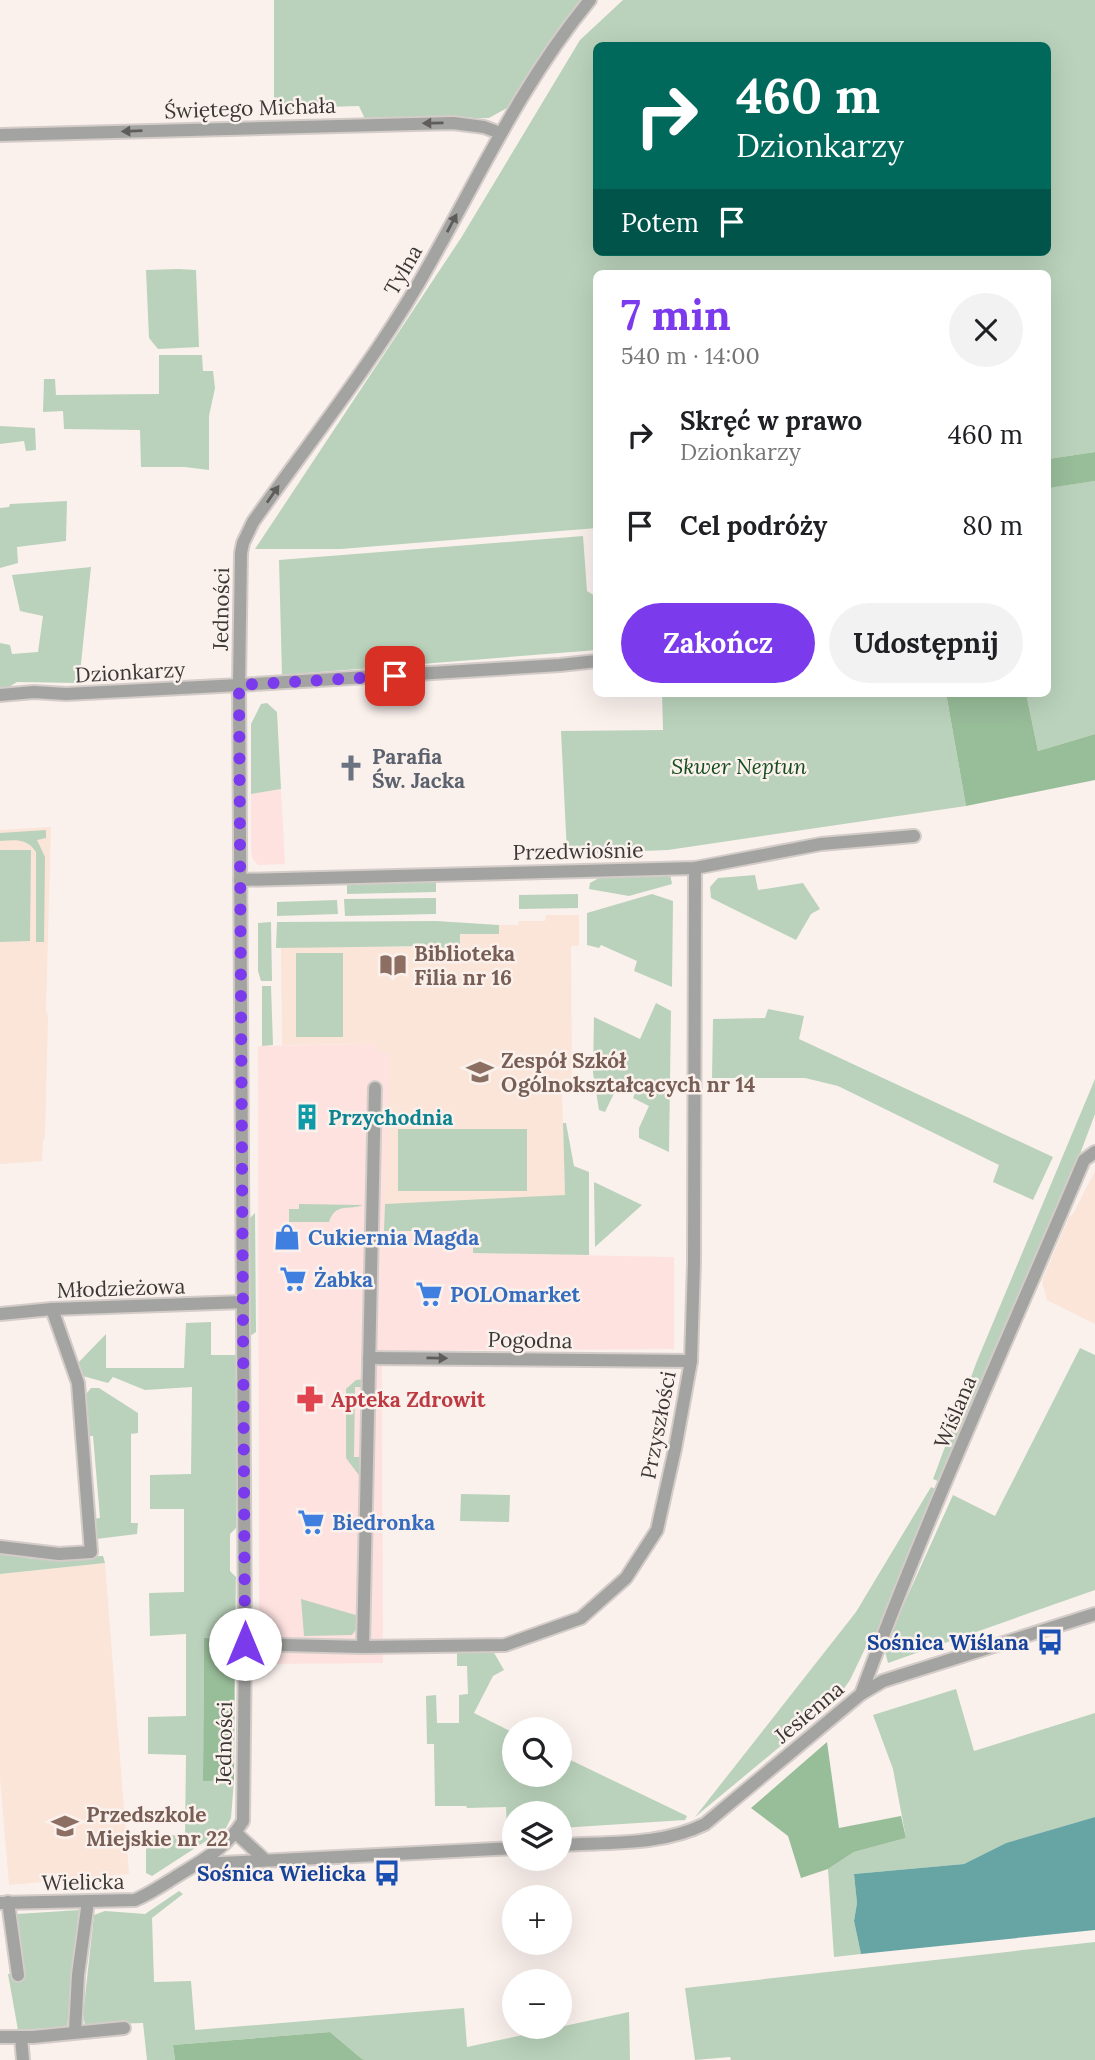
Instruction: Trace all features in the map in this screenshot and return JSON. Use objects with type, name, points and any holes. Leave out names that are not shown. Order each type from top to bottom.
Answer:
[{"type":"street","name":"Tylna","points":[[240,553],[254,522],[389,332],[500,133],[563,36],[590,0]]},
{"type":"street","name":"Świętego Michała","points":[[0,135],[453,122],[484,127],[500,133]]},
{"type":"street","name":"Jedności","points":[[236,1833],[243,1821],[245,1644],[240,553]]},
{"type":"street","name":"Dzionkarzy","points":[[0,695],[239,685],[560,665],[593,661]]},
{"type":"street","name":"Przedwiośnie","points":[[240,880],[695,868],[821,844],[914,836]]},
{"type":"street","name":"Przyszłości","points":[[245,1644],[363,1647],[505,1645],[581,1618],[626,1578],[657,1530],[691,1361],[694,1262],[695,868]]},
{"type":"street","points":[[363,1647],[374,1088]]},
{"type":"street","name":"Wiślana","points":[[862,1694],[939,1499],[1084,1160],[1095,1152]]},
{"type":"street","name":"Młodzieżowa","points":[[0,1314],[52,1309],[243,1302]]},
{"type":"street","points":[[0,1547],[39,1552],[90,1552],[78,1383],[52,1309]]},
{"type":"street","name":"Pogodna","points":[[369,1358],[691,1361]]},
{"type":"street","name":"Jesienna","points":[[572,1844],[662,1839],[687,1833],[705,1824],[862,1694],[883,1681],[1095,1614]]},
{"type":"street","points":[[198,1864],[221,1849],[236,1833],[264,1859]]},
{"type":"street","points":[[198,1864],[502,1848]]},
{"type":"street","name":"Wielicka","points":[[4,1902],[135,1900],[154,1892],[198,1864]]},
{"type":"street","points":[[75,2032],[78,1975],[88,1901]]},
{"type":"street","points":[[4,1902],[18,1975]]},
{"type":"street","points":[[0,2037],[124,2028]]},
{"type":"street","points":[[21,2037],[23,2060]]},
{"type":"shaded area","points":[[281,789],[285,864],[258,865],[252,858],[251,794]]},
{"type":"shaded area","points":[[51,827],[45,1136],[42,1161],[0,1164],[0,830]]},
{"type":"shaded area","name":"Zespół Szkół Ogólnokształcących nr 14","points":[[546,915],[579,915],[579,946],[571,946],[572,1091],[562,1092],[567,1255],[473,1253],[473,1231],[384,1231],[389,1053],[377,1052],[376,1044],[282,1045],[281,947],[460,947],[460,934],[499,934],[499,925],[518,925],[519,921],[545,921]]},
{"type":"shaded area","points":[[377,1044],[389,1053],[385,1231],[473,1231],[473,1253],[674,1257],[674,1349],[382,1351],[383,1663],[259,1664],[258,1046]]},
{"type":"shaded area","points":[[1095,1171],[1095,1324],[1047,1300],[1042,1281],[1069,1217]]},
{"type":"shaded area","points":[[105,1563],[129,1874],[9,1885],[0,1778],[0,1574]]},
{"type":"green space","points":[[274,0],[582,0],[507,108],[489,118],[365,119],[359,106],[294,108],[290,113],[274,114]]},
{"type":"green space","points":[[623,0],[1095,0],[1095,452],[1051,459],[1051,270],[593,270],[593,528],[341,549],[255,549],[461,238],[580,40]]},
{"type":"green space","points":[[146,270],[196,270],[199,347],[158,349],[149,338]]},
{"type":"green space","points":[[159,355],[202,355],[203,371],[213,371],[215,388],[209,416],[209,470],[141,467],[140,430],[64,429],[63,411],[43,412],[44,379],[55,379],[56,395],[159,394]]},
{"type":"green space","points":[[0,426],[35,428],[36,450],[26,451],[24,441],[0,444]]},
{"type":"green space","points":[[1095,452],[1095,481],[1051,488],[1051,459]]},
{"type":"green space","points":[[1051,478],[1052,487],[1095,481],[1095,734],[1038,751],[1027,697],[1051,697]]},
{"type":"green space","points":[[67,501],[66,541],[17,547],[18,563],[0,568],[0,508],[9,507],[10,504]]},
{"type":"green space","points":[[583,536],[587,591],[593,595],[593,650],[282,675],[279,560]]},
{"type":"green space","points":[[91,567],[79,683],[17,682],[0,688],[0,643],[10,645],[12,654],[38,652],[43,616],[20,611],[12,575]]},
{"type":"green space","name":"Skwer Neptun","points":[[662,697],[947,697],[966,806],[668,850],[567,854],[561,731],[663,730]]},
{"type":"green space","points":[[947,697],[1027,697],[1038,751],[1095,734],[1095,780],[966,806]]},
{"type":"green space","points":[[267,703],[277,712],[281,789],[251,794],[251,724],[261,704]]},
{"type":"green space","points":[[46,830],[46,838],[37,840],[45,857],[44,942],[36,942],[36,852],[25,842],[0,841],[0,833]]},
{"type":"green space","points":[[0,850],[31,850],[30,941],[0,942]]},
{"type":"green space","points":[[670,874],[672,884],[629,896],[589,889],[590,883],[599,878]]},
{"type":"green space","points":[[755,875],[758,890],[803,883],[820,909],[811,914],[796,940],[711,898],[710,887],[718,878]]},
{"type":"green space","points":[[436,882],[436,892],[347,894],[347,884]]},
{"type":"green space","points":[[578,894],[578,908],[519,909],[519,895]]},
{"type":"green space","points":[[652,894],[673,901],[672,987],[634,971],[637,961],[601,945],[599,948],[587,945],[587,913]]},
{"type":"green space","points":[[436,898],[436,914],[345,916],[344,899]]},
{"type":"green space","points":[[337,900],[338,914],[277,916],[277,902]]},
{"type":"green space","points":[[436,921],[499,925],[499,934],[460,934],[460,948],[276,948],[277,922]]},
{"type":"green space","points":[[271,922],[272,981],[261,981],[258,971],[258,923]]},
{"type":"green space","points":[[296,953],[343,953],[343,1037],[296,1037]]},
{"type":"green space","points":[[262,986],[271,986],[273,1045],[262,1046]]},
{"type":"green space","points":[[656,1003],[671,1011],[669,1152],[639,1138],[639,1128],[649,1106],[633,1098],[638,1086],[621,1079],[605,1112],[599,1110],[593,1073],[594,1017],[640,1039]]},
{"type":"green space","points":[[768,1009],[804,1016],[799,1039],[1053,1157],[1033,1200],[993,1182],[999,1165],[838,1086],[805,1078],[712,1078],[713,1019],[765,1018]]},
{"type":"green space","points":[[1095,1079],[1095,1114],[1077,1162],[940,1482],[933,1479],[977,1361]]},
{"type":"green space","points":[[563,1123],[566,1123],[574,1166],[589,1172],[589,1255],[473,1253],[473,1231],[384,1231],[385,1204],[565,1195]]},
{"type":"green space","points":[[398,1129],[527,1129],[527,1191],[398,1191]]},
{"type":"green space","points":[[594,1182],[642,1205],[595,1247]]},
{"type":"green space","points":[[299,1204],[363,1205],[339,1209],[329,1222],[289,1222],[289,1209],[299,1209]]},
{"type":"green space","points":[[255,1213],[256,1332],[250,1336],[249,1219]]},
{"type":"green space","points":[[211,1322],[211,1355],[236,1355],[236,1528],[230,1534],[230,1571],[236,1577],[235,1638],[204,1638],[203,1780],[234,1780],[231,1818],[226,1828],[152,1876],[146,1873],[146,1836],[185,1835],[186,1755],[148,1754],[148,1717],[186,1716],[186,1634],[150,1636],[149,1593],[184,1592],[184,1509],[150,1509],[150,1475],[191,1474],[192,1387],[145,1390],[113,1377],[108,1383],[79,1375],[79,1362],[106,1334],[106,1368],[184,1368],[186,1323]]},
{"type":"green space","points":[[1080,1348],[1095,1355],[1095,1590],[888,1663],[884,1648],[953,1495],[995,1516]]},
{"type":"green space","points":[[365,1379],[365,1387],[355,1387],[354,1457],[364,1457],[361,1478],[346,1458],[346,1389],[356,1380]]},
{"type":"green space","points":[[91,1388],[99,1388],[138,1413],[138,1433],[131,1434],[131,1523],[138,1523],[137,1534],[96,1539],[93,1519],[100,1518],[93,1436],[87,1436],[86,1394]]},
{"type":"green space","points":[[931,1487],[937,1490],[876,1633],[873,1632],[850,1680],[835,1701],[695,1817],[856,1612]]},
{"type":"green space","points":[[461,1494],[510,1495],[509,1522],[460,1521]]},
{"type":"green space","points":[[0,1553],[33,1559],[103,1556],[105,1563],[0,1574]]},
{"type":"green space","points":[[301,1599],[359,1616],[357,1628],[352,1635],[304,1636]]},
{"type":"green space","points":[[204,1638],[235,1638],[234,1780],[203,1781]]},
{"type":"green space","points":[[493,1651],[504,1670],[493,1676],[474,1713],[502,1727],[502,1787],[572,1787],[572,1761],[687,1816],[685,1820],[572,1827],[572,1801],[502,1801],[502,1807],[435,1806],[434,1744],[427,1744],[426,1696],[436,1695],[437,1723],[459,1723],[459,1695],[468,1694],[467,1666],[457,1666],[457,1652]]},
{"type":"green space","points":[[956,1689],[974,1751],[1095,1713],[1095,1817],[1006,1843],[964,1864],[854,1874],[857,1903],[854,1921],[861,1954],[834,1957],[828,1869],[854,1852],[906,1838],[893,1769],[873,1715]]},
{"type":"green space","points":[[827,1742],[839,1828],[901,1816],[906,1838],[854,1852],[828,1869],[801,1878],[788,1836],[751,1808]]},
{"type":"green space","points":[[179,1891],[183,1894],[152,1918],[154,1982],[191,1981],[195,2030],[464,2008],[467,2047],[504,2039],[572,2039],[572,2024],[629,2012],[630,2060],[367,2060],[362,2059],[330,2032],[173,2045],[175,2060],[147,2060],[143,2023],[85,2025],[83,2015],[94,1915],[105,1911],[145,1914]]},
{"type":"green space","points":[[79,1910],[67,2027],[18,2030],[8,1974],[25,1974],[17,1914]]},
{"type":"green space","points":[[1095,1942],[1095,2060],[731,2060],[730,2057],[695,2060],[685,1988]]},
{"type":"green space","points":[[330,2032],[362,2059],[367,2060],[175,2060],[173,2045]]},
{"type":"water","points":[[1095,1817],[1095,1930],[861,1954],[854,1921],[857,1903],[854,1874],[964,1864],[1006,1843]]},
{"type":"place","name":"Parafia Św. Jacka","points":[[351,768]]},
{"type":"place","name":"Biblioteka Filia nr 16","points":[[393,965]]},
{"type":"place","name":"Zespół Szkół Ogólnokształcących nr 14","points":[[480,1072]]},
{"type":"place","name":"Przychodnia","points":[[307,1117]]},
{"type":"place","name":"Cukiernia Magda","points":[[287,1237]]},
{"type":"place","name":"Żabka","points":[[293,1279]]},
{"type":"place","name":"POLOmarket","points":[[429,1294]]},
{"type":"place","name":"Apteka Zdrowit","points":[[310,1399]]},
{"type":"place","name":"Biedronka","points":[[311,1522]]},
{"type":"place","name":"Sośnica Wiślana","points":[[1050,1642]]},
{"type":"place","name":"Przedszkole Miejskie nr 22","points":[[65,1826]]},
{"type":"place","name":"Sośnica Wielicka","points":[[387,1873]]},
{"type":"route","points":[[245,1644],[239,685],[395,676]]}]
